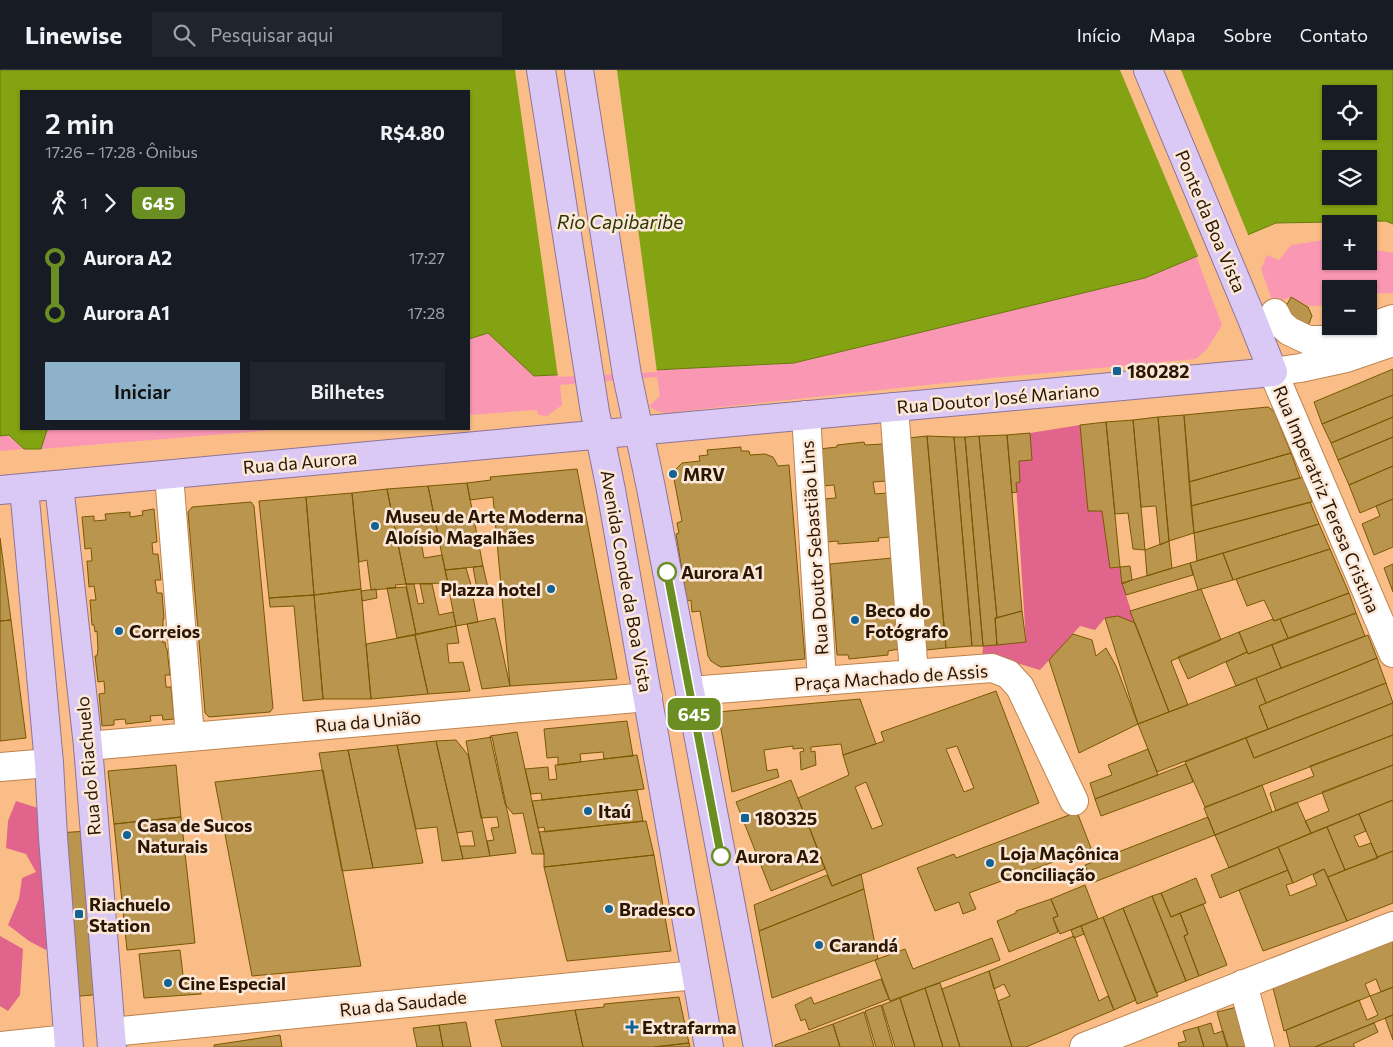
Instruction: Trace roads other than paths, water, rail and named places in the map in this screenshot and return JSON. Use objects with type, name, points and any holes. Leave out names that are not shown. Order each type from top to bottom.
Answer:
[{"type":"main road","name":"Avenida Conde da Boa Vista","points":[[541,70],[599,435],[611,490],[709,1047]]},
{"type":"main road","points":[[579,70],[627,375],[758,1047]]},
{"type":"main road","name":"Ponte da Boa Vista","points":[[1148,70],[1264,316],[1273,372]]},
{"type":"main road","name":"Rua Doutor José Mariano","points":[[599,435],[1273,372]]},
{"type":"main road","name":"Rua da Aurora","points":[[12,489],[599,435]]},
{"type":"main road","name":"Rua do Riachuelo","points":[[59,485],[88,746],[111,1040]]},
{"type":"main road","points":[[12,489],[49,763],[68,1043]]},
{"type":"street","points":[[1264,316],[1280,323],[1289,331],[1308,340],[1334,340],[1393,319]]},
{"type":"street","name":"Rua Doutor José Mariano","points":[[1273,372],[1346,358],[1393,342]]},
{"type":"street","name":"Rua Imperatriz Teresa Cristina","points":[[1273,372],[1393,653]]},
{"type":"street","points":[[894,407],[914,674]]},
{"type":"street","name":"Rua Doutor Sebastião Lins","points":[[806,416],[822,681]]},
{"type":"street","points":[[169,474],[190,737]]},
{"type":"street","name":"Praça Machado de Assis","points":[[690,691],[992,668],[1008,674],[1020,687],[1074,801]]},
{"type":"street","name":"Rua da União","points":[[88,746],[648,697]]},
{"type":"street","points":[[0,767],[49,763]]},
{"type":"street","points":[[1084,1047],[1393,926]]},
{"type":"street","name":"Rua da Saudade","points":[[111,1040],[696,975]]},
{"type":"street","points":[[1243,984],[1260,1047]]},
{"type":"street","points":[[0,1046],[68,1043]]},
{"type":"water","name":"Rio Capibaribe","points":[[0,70],[1393,70],[1393,224],[1386,221],[1377,221],[1377,215],[1322,215],[1322,222],[1276,223],[1145,278],[794,363],[534,376],[488,333],[470,339],[470,90],[20,90],[20,430],[47,430],[41,449],[24,449],[9,435],[0,436]]},
{"type":"place","name":"180282","points":[[1117,371]]},
{"type":"place","name":"MRV","points":[[673,474]]},
{"type":"place","name":"Museu de Arte Moderna Aloísio Magalhães","points":[[375,526]]},
{"type":"place","name":"Aurora A1","points":[[667,572]]},
{"type":"place","name":"Plazza hotel","points":[[551,589]]},
{"type":"place","name":"Beco do Fotógrafo","points":[[855,620]]},
{"type":"place","name":"Correios","points":[[119,631]]},
{"type":"place","name":"Itaú","points":[[588,811]]},
{"type":"place","name":"180325","points":[[745,818]]},
{"type":"place","name":"Casa de Sucos Naturais","points":[[127,835]]},
{"type":"place","name":"Aurora A2","points":[[721,856]]},
{"type":"place","name":"Loja Maçônica Conciliação","points":[[990,863]]},
{"type":"place","name":"Bradesco","points":[[609,909]]},
{"type":"place","name":"Riachuelo Station","points":[[79,914]]},
{"type":"place","name":"Carandá","points":[[819,945]]},
{"type":"place","name":"Cine Especial","points":[[168,983]]},
{"type":"place","name":"Extrafarma","points":[[632,1027]]}]
